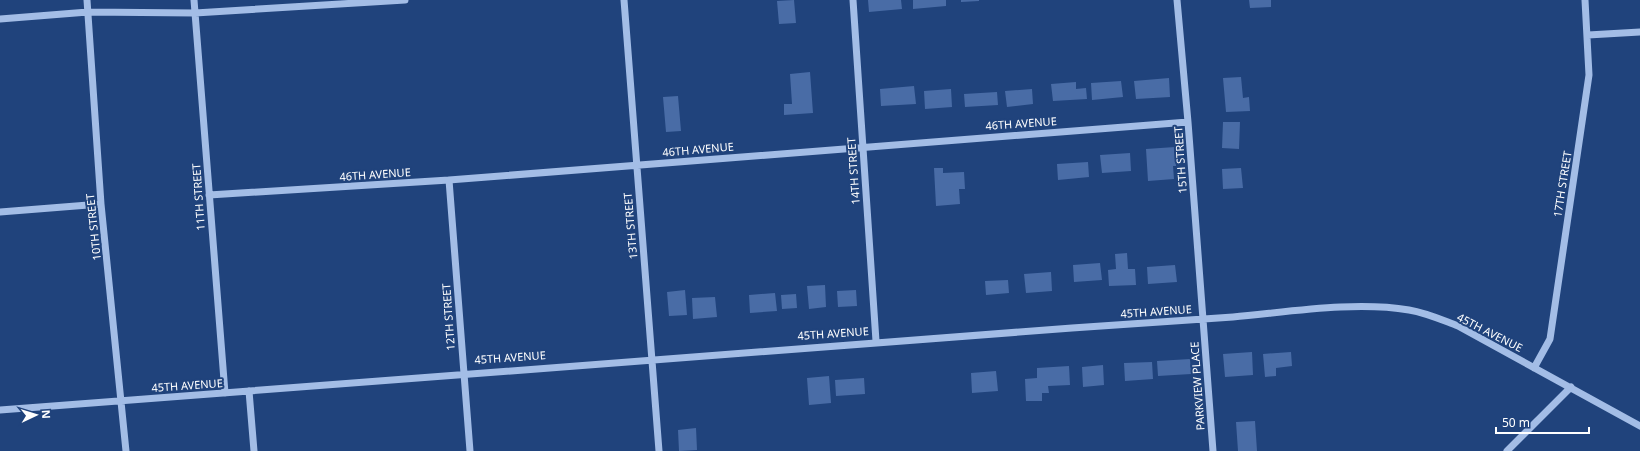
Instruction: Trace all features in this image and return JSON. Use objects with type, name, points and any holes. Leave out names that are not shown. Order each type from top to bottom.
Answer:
[{"type":"street","name":"10TH STREET","points":[[87,0],[101,204],[126,451]]},
{"type":"street","name":"11TH STREET","points":[[194,0],[225,393]]},
{"type":"street","points":[[0,19],[88,12],[195,13],[405,0]]},
{"type":"street","name":"13TH STREET","points":[[624,0],[659,451]]},
{"type":"street","name":"14TH STREET","points":[[852,0],[876,341]]},
{"type":"street","name":"15TH STREET","points":[[1177,0],[1203,319]]},
{"type":"street","name":"17TH STREET","points":[[1534,368],[1550,339],[1584,118],[1589,75],[1585,0]]},
{"type":"street","points":[[1588,35],[1640,32]]},
{"type":"street","name":"46TH AVENUE","points":[[209,196],[449,180],[863,146],[1188,122]]},
{"type":"street","name":"12TH STREET","points":[[449,180],[470,451]]},
{"type":"street","points":[[0,212],[101,204]]},
{"type":"street","name":"45TH AVENUE","points":[[0,410],[249,392],[463,372],[1345,308],[1408,310],[1432,316],[1458,326],[1640,426]]},
{"type":"street","name":"PARKVIEW PLACE","points":[[1203,319],[1213,451]]},
{"type":"street","points":[[1507,451],[1571,387]]},
{"type":"street","points":[[249,392],[254,451]]},
{"type":"building","points":[[794,0],[796,23],[779,24],[777,1]]},
{"type":"building","points":[[868,0],[901,0],[902,9],[869,12]]},
{"type":"building","points":[[913,0],[946,0],[946,6],[913,9]]},
{"type":"building","points":[[961,0],[979,0],[979,1],[961,2]]},
{"type":"building","points":[[1249,0],[1271,0],[1271,7],[1250,8]]},
{"type":"building","points":[[810,72],[813,113],[784,115],[784,104],[792,104],[790,74]]},
{"type":"building","points":[[1241,77],[1243,98],[1249,97],[1250,111],[1226,112],[1223,78]]},
{"type":"building","points":[[1169,78],[1170,97],[1136,99],[1134,81]]},
{"type":"building","points":[[1121,81],[1123,97],[1092,100],[1091,83]]},
{"type":"building","points":[[1076,82],[1076,89],[1086,88],[1087,99],[1053,101],[1051,84]]},
{"type":"building","points":[[914,86],[916,104],[881,106],[880,89]]},
{"type":"building","points":[[951,89],[952,107],[925,109],[924,91]]},
{"type":"building","points":[[1032,89],[1033,104],[1007,107],[1005,91]]},
{"type":"building","points":[[997,92],[998,105],[965,107],[964,94]]},
{"type":"building","points":[[678,96],[681,131],[666,132],[663,97]]},
{"type":"building","points":[[1223,122],[1240,122],[1239,149],[1222,148]]},
{"type":"building","points":[[1175,147],[1176,166],[1173,166],[1174,179],[1148,181],[1146,149]]},
{"type":"building","points":[[1130,153],[1131,171],[1102,173],[1100,155]]},
{"type":"building","points":[[1088,162],[1089,177],[1058,180],[1057,164]]},
{"type":"building","points":[[934,168],[943,168],[943,173],[964,172],[965,189],[959,189],[960,204],[936,206]]},
{"type":"building","points":[[1241,168],[1243,188],[1223,189],[1222,169]]},
{"type":"building","points":[[1127,253],[1128,269],[1135,269],[1136,285],[1109,286],[1108,270],[1116,269],[1115,254]]},
{"type":"building","points":[[1100,263],[1102,280],[1074,282],[1073,265]]},
{"type":"building","points":[[1175,265],[1177,282],[1148,284],[1147,267]]},
{"type":"building","points":[[1051,272],[1052,291],[1026,293],[1024,274]]},
{"type":"building","points":[[1008,280],[1009,293],[986,295],[985,281]]},
{"type":"building","points":[[825,285],[826,307],[809,309],[807,286]]},
{"type":"building","points":[[685,290],[687,315],[669,316],[667,292]]},
{"type":"building","points":[[856,290],[857,306],[838,307],[837,291]]},
{"type":"building","points":[[775,293],[777,311],[750,313],[749,295]]},
{"type":"building","points":[[796,294],[797,308],[782,309],[781,295]]},
{"type":"building","points":[[715,297],[717,317],[693,319],[692,298]]},
{"type":"building","points":[[1252,352],[1253,375],[1225,377],[1223,354]]},
{"type":"building","points":[[1291,352],[1292,366],[1276,368],[1276,376],[1265,377],[1263,354]]},
{"type":"building","points":[[1190,359],[1191,374],[1158,376],[1157,361]]},
{"type":"building","points":[[1152,362],[1153,379],[1125,381],[1124,363]]},
{"type":"building","points":[[1103,365],[1104,385],[1083,387],[1082,367]]},
{"type":"building","points":[[1069,366],[1070,385],[1048,386],[1049,393],[1042,393],[1042,401],[1026,401],[1025,379],[1037,378],[1037,368]]},
{"type":"building","points":[[996,371],[998,391],[972,393],[971,373]]},
{"type":"building","points":[[829,376],[831,403],[809,405],[807,378]]},
{"type":"building","points":[[864,378],[865,394],[836,396],[835,380]]},
{"type":"building","points":[[1255,421],[1257,451],[1238,451],[1236,422]]},
{"type":"building","points":[[696,428],[697,450],[679,451],[678,430]]}]
